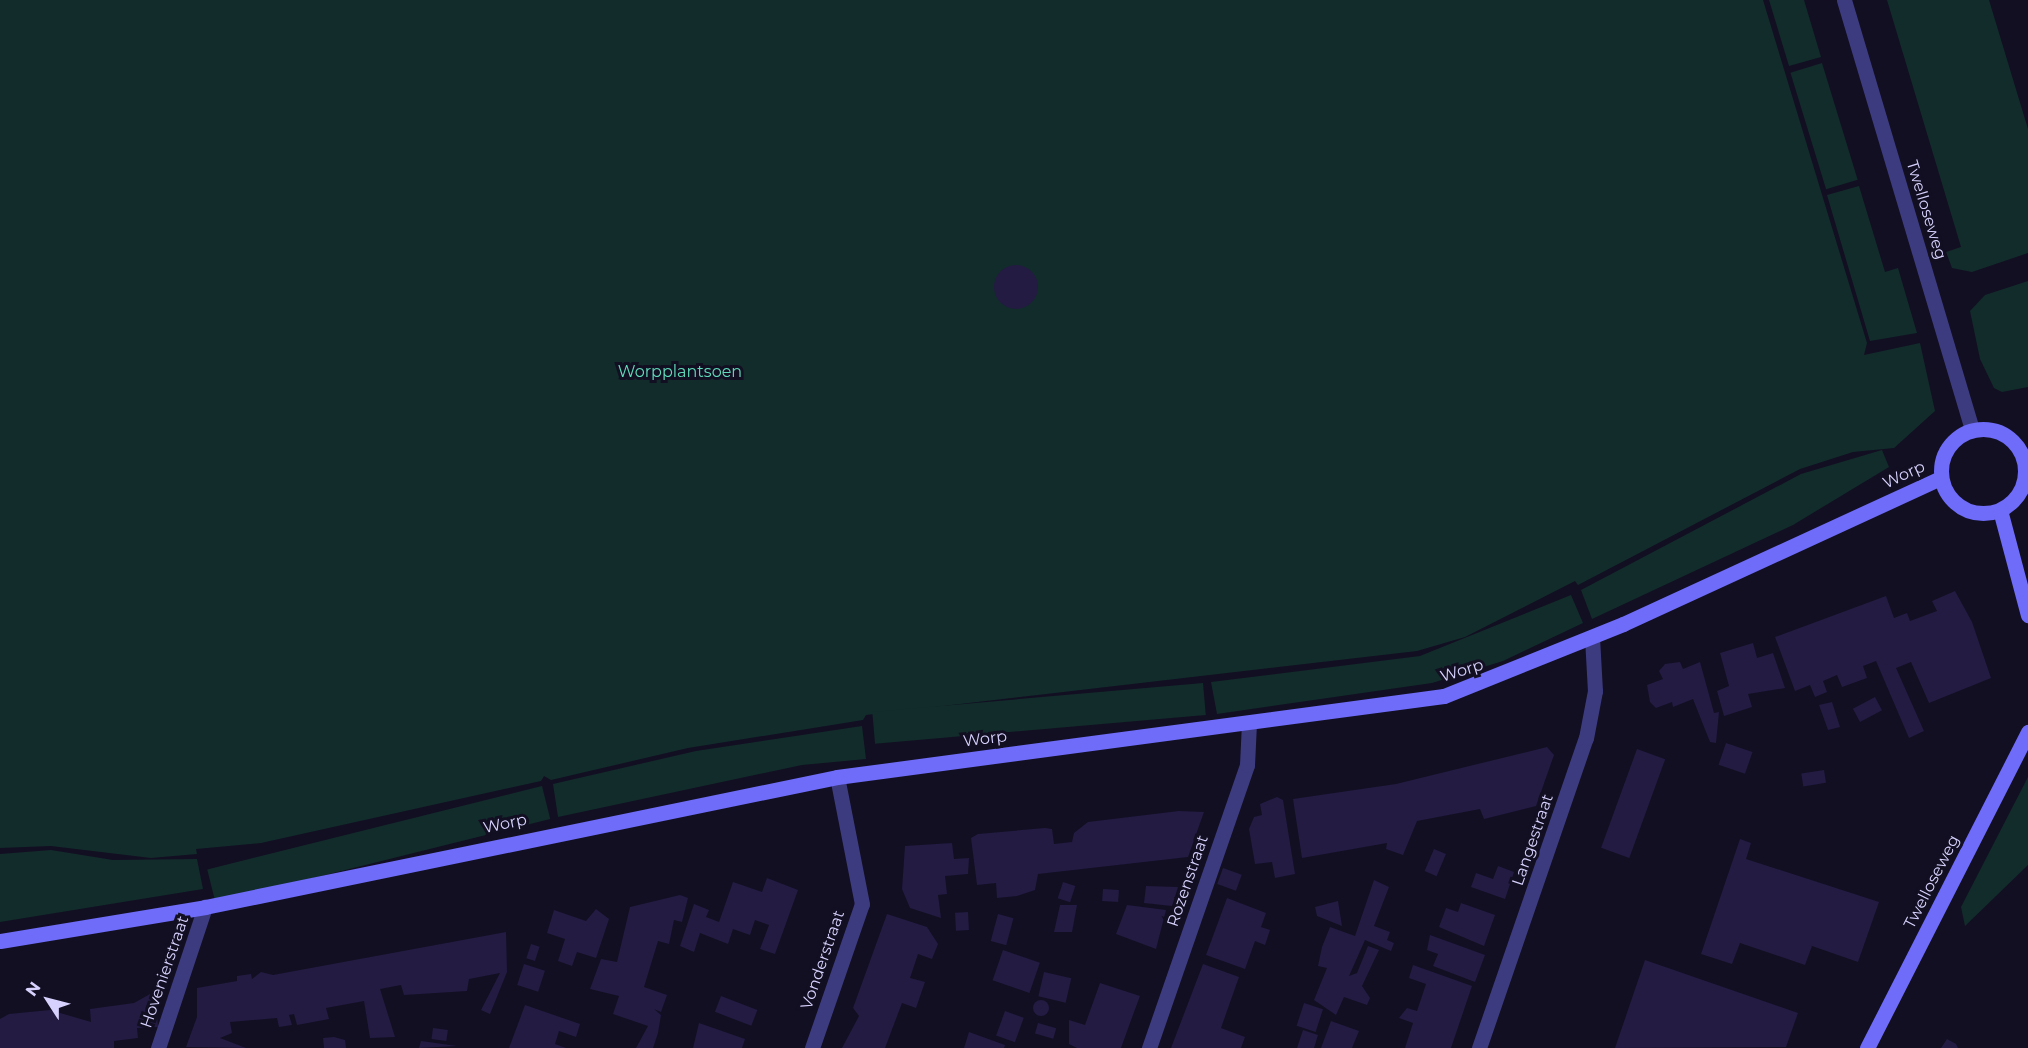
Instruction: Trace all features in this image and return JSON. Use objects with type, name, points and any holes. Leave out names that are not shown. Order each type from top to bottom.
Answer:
[{"type":"street","name":"Twelloseweg","points":[[1844,0],[1972,430]]},
{"type":"street","points":[[1972,430],[2004,434],[2025,455],[2024,483],[2000,510],[1966,510],[1952,500],[1941,478],[1948,448],[1972,430]]},
{"type":"street","name":"Worp","points":[[0,941],[205,907],[837,777],[1444,696],[1592,637],[1941,478]]},
{"type":"street","points":[[2000,510],[2028,615]]},
{"type":"street","name":"Langestraat","points":[[1479,1048],[1586,738],[1595,692],[1592,637]]},
{"type":"street","name":"Rozenstraat","points":[[1149,1048],[1247,765],[1249,723]]},
{"type":"street","name":"Twelloseweg","points":[[1867,1048],[2028,732]]},
{"type":"street","name":"Vonderstraat","points":[[812,1048],[862,904],[837,777]]},
{"type":"street","name":"Hovenierstraat","points":[[158,1048],[205,907]]},
{"type":"green space","name":"Worpplantsoen","points":[[0,0],[1763,0],[1867,343],[1864,355],[1920,343],[1935,411],[1894,448],[1853,452],[1800,469],[1578,585],[1575,581],[1465,637],[1417,651],[866,715],[863,720],[688,748],[551,780],[544,776],[541,781],[261,843],[196,849],[197,854],[151,858],[51,846],[0,848]]},
{"type":"green space","points":[[1769,0],[1804,0],[1821,57],[1789,66]]},
{"type":"green space","points":[[1887,0],[1989,0],[2028,129],[2028,253],[1972,272],[1952,268],[1946,252],[1961,247]]},
{"type":"green space","points":[[1822,63],[1858,180],[1826,189],[1790,73]]},
{"type":"green space","points":[[1859,186],[1885,272],[1898,268],[1917,333],[1870,341],[1827,195]]},
{"type":"green space","points":[[2028,281],[2028,387],[2002,392],[1994,388],[1980,359],[1970,311],[1985,295]]},
{"type":"green space","points":[[1882,450],[1889,467],[1793,525],[1592,619],[1581,590],[1801,474]]},
{"type":"green space","points":[[1571,595],[1583,623],[1503,661],[1432,683],[1217,714],[1211,682],[1420,656]]},
{"type":"green space","points":[[1203,683],[1206,715],[875,744],[872,712]]},
{"type":"green space","points":[[862,726],[866,759],[802,765],[558,817],[553,784],[696,751]]},
{"type":"green space","points":[[2028,777],[2028,865],[1965,926],[1961,907]]},
{"type":"green space","points":[[542,786],[550,819],[215,902],[207,869]]},
{"type":"green space","points":[[51,850],[113,860],[197,859],[203,889],[0,922],[0,854]]},
{"type":"building","points":[[1016,265],[1031,272],[1038,287],[1031,302],[1016,309],[1001,302],[994,287],[1001,272]]},
{"type":"building","points":[[1955,591],[1972,622],[1991,678],[1929,703],[1911,662],[1896,668],[1924,731],[1909,738],[1876,661],[1863,666],[1867,678],[1842,687],[1837,675],[1823,681],[1827,692],[1815,697],[1810,685],[1795,691],[1775,637],[1886,596],[1894,618],[1907,613],[1910,621],[1937,611],[1932,601]]},
{"type":"building","points":[[1753,643],[1757,658],[1773,653],[1785,688],[1748,694],[1752,707],[1724,716],[1717,691],[1729,686],[1720,653]]},
{"type":"building","points":[[1680,662],[1683,669],[1700,662],[1714,713],[1719,712],[1716,743],[1710,742],[1693,699],[1673,707],[1672,702],[1656,708],[1650,702],[1647,685],[1663,679],[1659,671],[1665,664]]},
{"type":"building","points":[[1875,697],[1882,710],[1860,722],[1853,709]]},
{"type":"building","points":[[1832,702],[1840,727],[1828,730],[1819,705]]},
{"type":"building","points":[[1726,743],[1752,752],[1745,774],[1719,765]]},
{"type":"building","points":[[1547,747],[1554,755],[1536,806],[1484,819],[1480,809],[1417,821],[1403,855],[1386,849],[1387,843],[1302,858],[1293,799],[1396,784]]},
{"type":"building","points":[[1637,749],[1665,759],[1629,858],[1601,848]]},
{"type":"building","points":[[1824,770],[1826,783],[1803,786],[1801,774]]},
{"type":"building","points":[[1277,797],[1283,800],[1295,874],[1275,878],[1272,862],[1255,864],[1249,829],[1254,817],[1262,815],[1260,804]]},
{"type":"building","points":[[1179,811],[1204,812],[1188,857],[1038,874],[1035,890],[1017,896],[997,898],[996,883],[977,885],[971,838],[978,834],[1045,828],[1052,829],[1054,844],[1072,842],[1074,833],[1088,822]]},
{"type":"building","points":[[1740,839],[1751,843],[1746,859],[1879,902],[1858,962],[1812,946],[1805,965],[1740,943],[1732,964],[1701,954]]},
{"type":"building","points":[[952,843],[954,859],[969,858],[968,874],[945,876],[947,894],[938,895],[941,918],[910,908],[902,889],[905,846]]},
{"type":"building","points":[[1434,849],[1446,854],[1437,876],[1425,871]]},
{"type":"building","points":[[1498,866],[1514,872],[1505,899],[1471,887],[1476,873],[1493,879]]},
{"type":"building","points":[[1223,868],[1242,875],[1236,891],[1217,884]]},
{"type":"building","points":[[767,878],[798,890],[775,954],[760,949],[769,925],[755,920],[750,935],[733,929],[728,944],[700,933],[694,952],[680,946],[694,904],[709,910],[706,917],[719,922],[733,882],[762,892]]},
{"type":"building","points":[[1374,880],[1389,887],[1374,926],[1390,932],[1387,940],[1394,943],[1391,951],[1365,940],[1349,976],[1357,973],[1368,946],[1379,950],[1362,986],[1370,998],[1367,1005],[1344,997],[1336,1015],[1314,1000],[1327,968],[1318,966],[1322,947],[1330,927],[1355,936]]},
{"type":"building","points":[[1063,882],[1075,886],[1070,902],[1058,898]]},
{"type":"building","points":[[1146,886],[1178,887],[1172,906],[1144,903]]},
{"type":"building","points":[[1103,889],[1119,890],[1118,902],[1102,901]]},
{"type":"building","points":[[680,895],[688,898],[682,922],[674,920],[669,944],[658,941],[644,987],[667,995],[661,1012],[654,1009],[661,1015],[658,1033],[653,1048],[636,1048],[648,1026],[613,1014],[619,996],[590,989],[601,959],[617,962],[630,907]]},
{"type":"building","points":[[1227,898],[1266,913],[1261,927],[1270,930],[1265,945],[1255,941],[1245,969],[1206,955]]},
{"type":"building","points":[[1338,901],[1342,926],[1317,916],[1315,907]]},
{"type":"building","points":[[1461,903],[1495,915],[1484,946],[1439,927],[1446,908],[1458,912]]},
{"type":"building","points":[[1060,905],[1077,905],[1072,932],[1054,932]]},
{"type":"building","points":[[1127,905],[1166,910],[1156,949],[1116,934]]},
{"type":"building","points":[[596,909],[609,919],[596,958],[577,952],[572,966],[558,961],[565,939],[547,933],[554,910],[586,921]]},
{"type":"building","points":[[968,912],[969,930],[956,931],[955,913]]},
{"type":"building","points":[[887,914],[927,927],[938,944],[932,959],[918,954],[910,978],[925,982],[916,1008],[902,1003],[885,1048],[842,1048],[859,1016],[853,1008]]},
{"type":"building","points":[[998,914],[1013,918],[1006,945],[991,941]]},
{"type":"building","points":[[506,932],[507,972],[490,1014],[481,1010],[500,973],[469,979],[467,991],[404,995],[401,985],[380,989],[395,1037],[370,1038],[364,1001],[326,1008],[329,1019],[297,1025],[294,1014],[289,1015],[292,1025],[279,1027],[277,1018],[230,1022],[232,1033],[220,1038],[246,1048],[186,1047],[197,1017],[197,988],[237,981],[237,976],[251,974],[252,979],[261,972],[273,975]]},
{"type":"building","points":[[1430,935],[1485,955],[1475,982],[1433,966],[1438,954],[1427,950]]},
{"type":"building","points":[[531,944],[540,947],[535,961],[526,958]]},
{"type":"building","points":[[1003,950],[1040,963],[1029,993],[993,980]]},
{"type":"building","points":[[1645,960],[1798,1013],[1786,1047],[1615,1048]]},
{"type":"building","points":[[524,964],[545,971],[538,992],[517,985]]},
{"type":"building","points":[[1203,964],[1239,977],[1221,1028],[1245,1037],[1241,1048],[1171,1048]]},
{"type":"building","points":[[1413,965],[1472,986],[1451,1048],[1405,1048],[1413,1023],[1399,1018],[1407,1008],[1417,1011],[1426,984],[1409,978]]},
{"type":"building","points":[[1044,972],[1071,978],[1066,1003],[1038,996]]},
{"type":"building","points":[[1100,983],[1140,996],[1121,1048],[1077,1048],[1069,1044],[1069,1020],[1085,1025]]},
{"type":"building","points":[[150,994],[156,1001],[158,1027],[137,1028],[138,1038],[114,1041],[114,1048],[0,1048],[0,1019],[9,1014],[50,1010],[91,1022],[90,1009],[134,1003]]},
{"type":"building","points":[[721,996],[757,1010],[751,1026],[715,1012]]},
{"type":"building","points":[[1038,1000],[1044,1000],[1049,1008],[1047,1014],[1038,1016],[1033,1011],[1033,1005]]},
{"type":"building","points":[[1304,1003],[1323,1009],[1316,1032],[1297,1026]]},
{"type":"building","points":[[525,1005],[580,1024],[576,1037],[559,1031],[555,1044],[566,1048],[509,1048]]},
{"type":"building","points":[[1005,1011],[1024,1018],[1015,1042],[996,1035]]},
{"type":"building","points":[[1331,1021],[1359,1031],[1352,1048],[1321,1048]]},
{"type":"building","points":[[699,1023],[745,1039],[742,1048],[693,1048]]},
{"type":"building","points":[[1038,1023],[1056,1028],[1053,1039],[1035,1034]]},
{"type":"building","points":[[433,1028],[448,1030],[446,1041],[431,1039]]},
{"type":"building","points":[[1303,1030],[1318,1035],[1314,1048],[1297,1048]]},
{"type":"building","points":[[969,1032],[1005,1045],[1004,1048],[964,1048]]},
{"type":"building","points":[[334,1037],[345,1040],[346,1048],[324,1048],[323,1038]]},
{"type":"building","points":[[1947,1039],[1956,1044],[1958,1048],[1941,1048]]},
{"type":"building","points":[[421,1041],[457,1046],[419,1048]]}]
